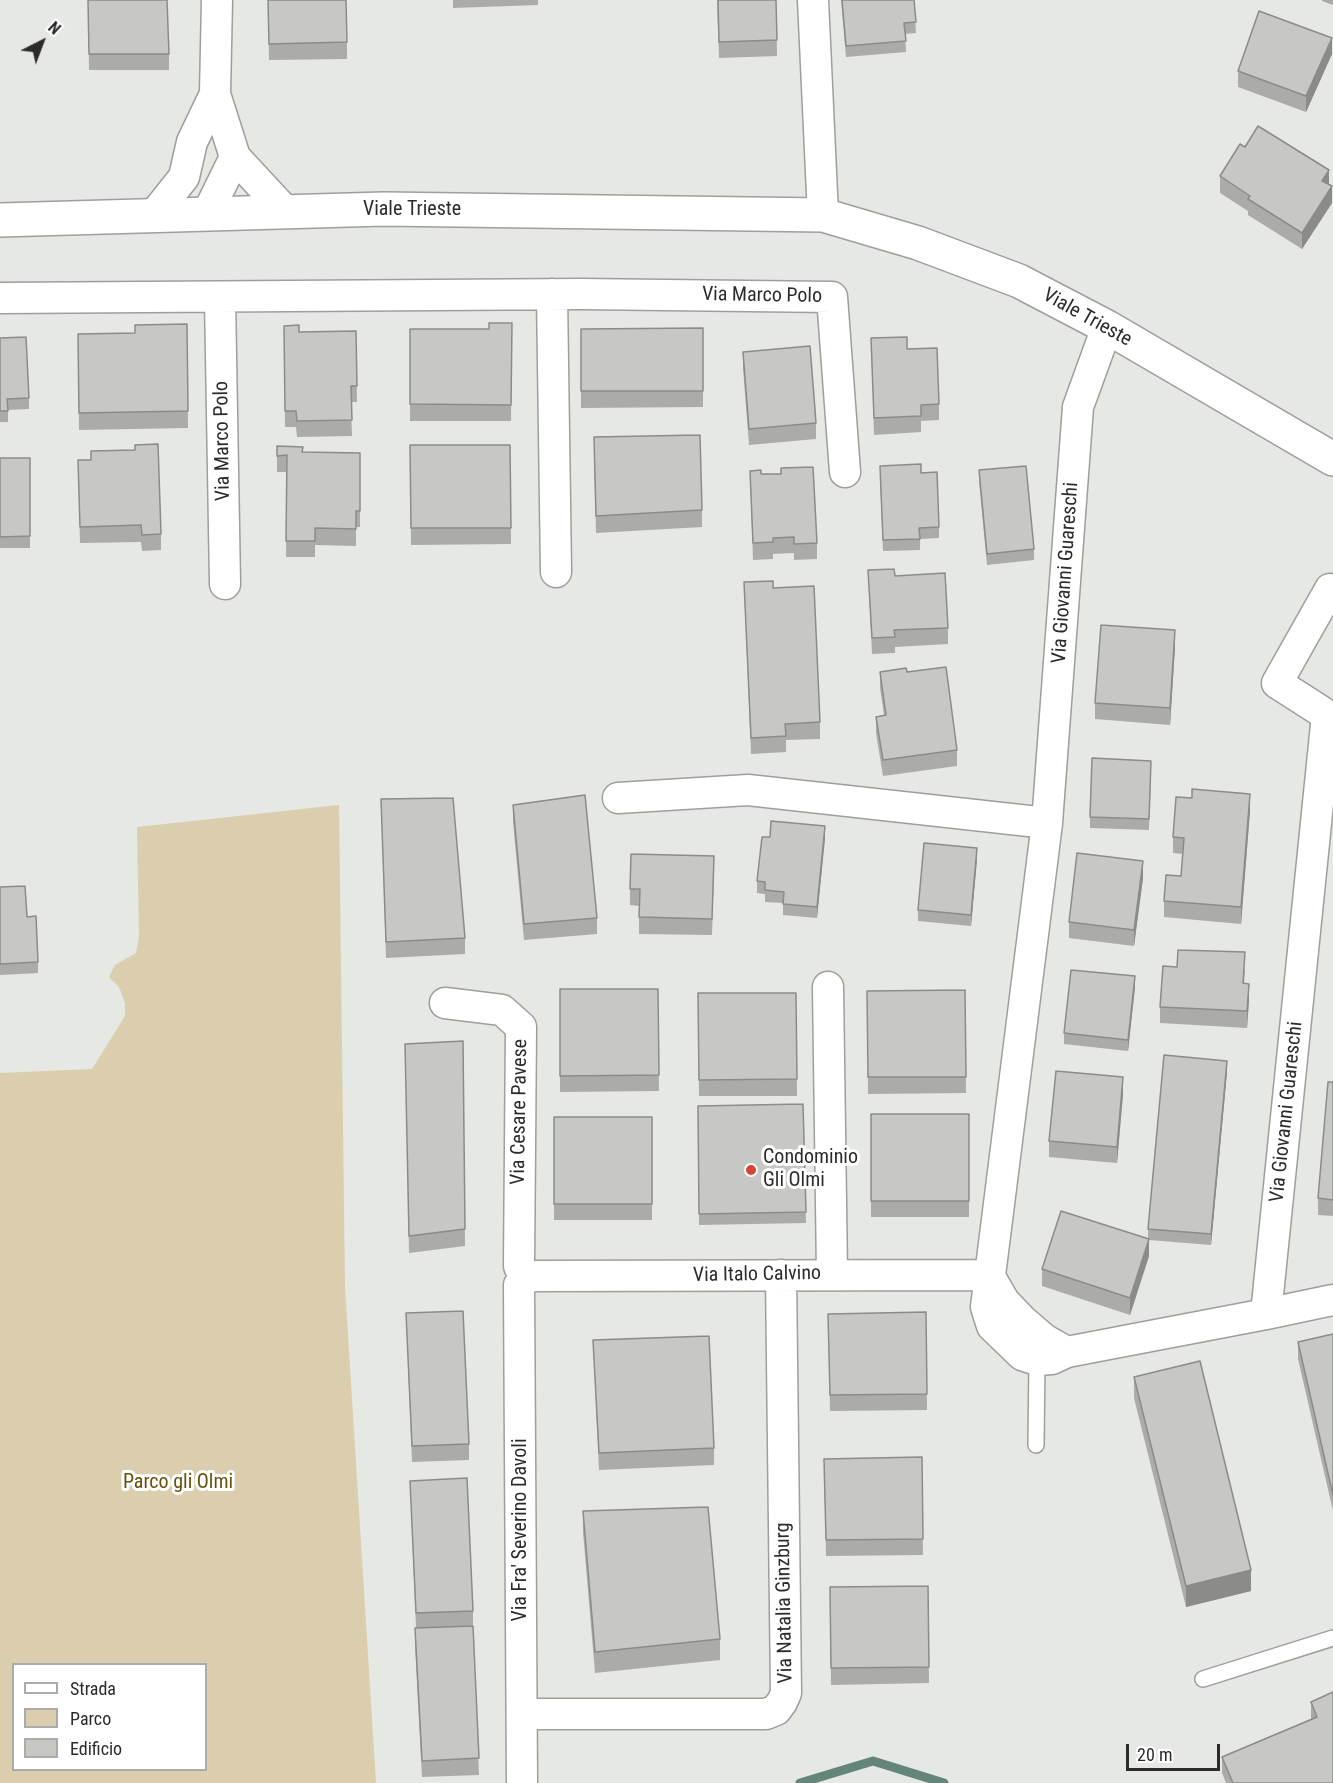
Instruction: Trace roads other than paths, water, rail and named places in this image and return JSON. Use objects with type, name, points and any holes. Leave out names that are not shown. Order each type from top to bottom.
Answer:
[{"type":"main road","name":"Viale Trieste","points":[[0,220],[384,209],[824,215],[918,243],[1019,281],[1107,327],[1333,459]]},
{"type":"street","points":[[217,0],[215,94],[235,157],[286,212]]},
{"type":"street","points":[[813,0],[824,215]]},
{"type":"street","points":[[153,216],[184,177],[192,142],[215,94]]},
{"type":"street","points":[[207,214],[235,157]]},
{"type":"street","points":[[184,177],[207,214]]},
{"type":"street","points":[[552,294],[556,572]]},
{"type":"street","name":"Via Marco Polo","points":[[0,298],[552,294],[832,297],[845,472]]},
{"type":"street","name":"Via Marco Polo","points":[[220,298],[225,584]]},
{"type":"street","name":"Via Giovanni Guareschi","points":[[1036,1360],[1022,1355],[992,1326],[986,1307],[1047,823],[1078,407],[1107,327]]},
{"type":"street","points":[[1330,589],[1277,683],[1330,717]]},
{"type":"street","name":"Via Giovanni Guareschi","points":[[1266,1314],[1330,717]]},
{"type":"street","points":[[618,798],[748,790],[1047,823]]},
{"type":"street","points":[[828,987],[832,1274]]},
{"type":"street","name":"Via Cesare Pavese","points":[[445,1003],[502,1010],[521,1027],[519,1266],[525,1278]]},
{"type":"street","name":"Via Italo Calvino","points":[[525,1278],[536,1276],[832,1274],[989,1275]]},
{"type":"street","name":"Via Natalia Ginzburg","points":[[523,1714],[766,1714],[776,1710],[782,1702],[786,1693],[781,1275]]},
{"type":"street","points":[[989,1275],[1005,1301],[1023,1321],[1044,1339],[1067,1353]]},
{"type":"street","name":"Via Fra' Severino Davoli","points":[[522,1783],[519,1285],[525,1278]]},
{"type":"street","points":[[1036,1360],[1052,1359],[1067,1353],[1333,1300]]},
{"type":"lane","points":[[1036,1360],[1036,1445]]},
{"type":"lane","points":[[1203,1678],[1333,1638]]},
{"type":"waterway","points":[[800,1783],[873,1761],[944,1783]]},
{"type":"place","name":"Condominio Gli Olmi","points":[[751,1170]]},
{"type":"park label","name":"Parco gli Olmi","points":[[178,1483]]}]
